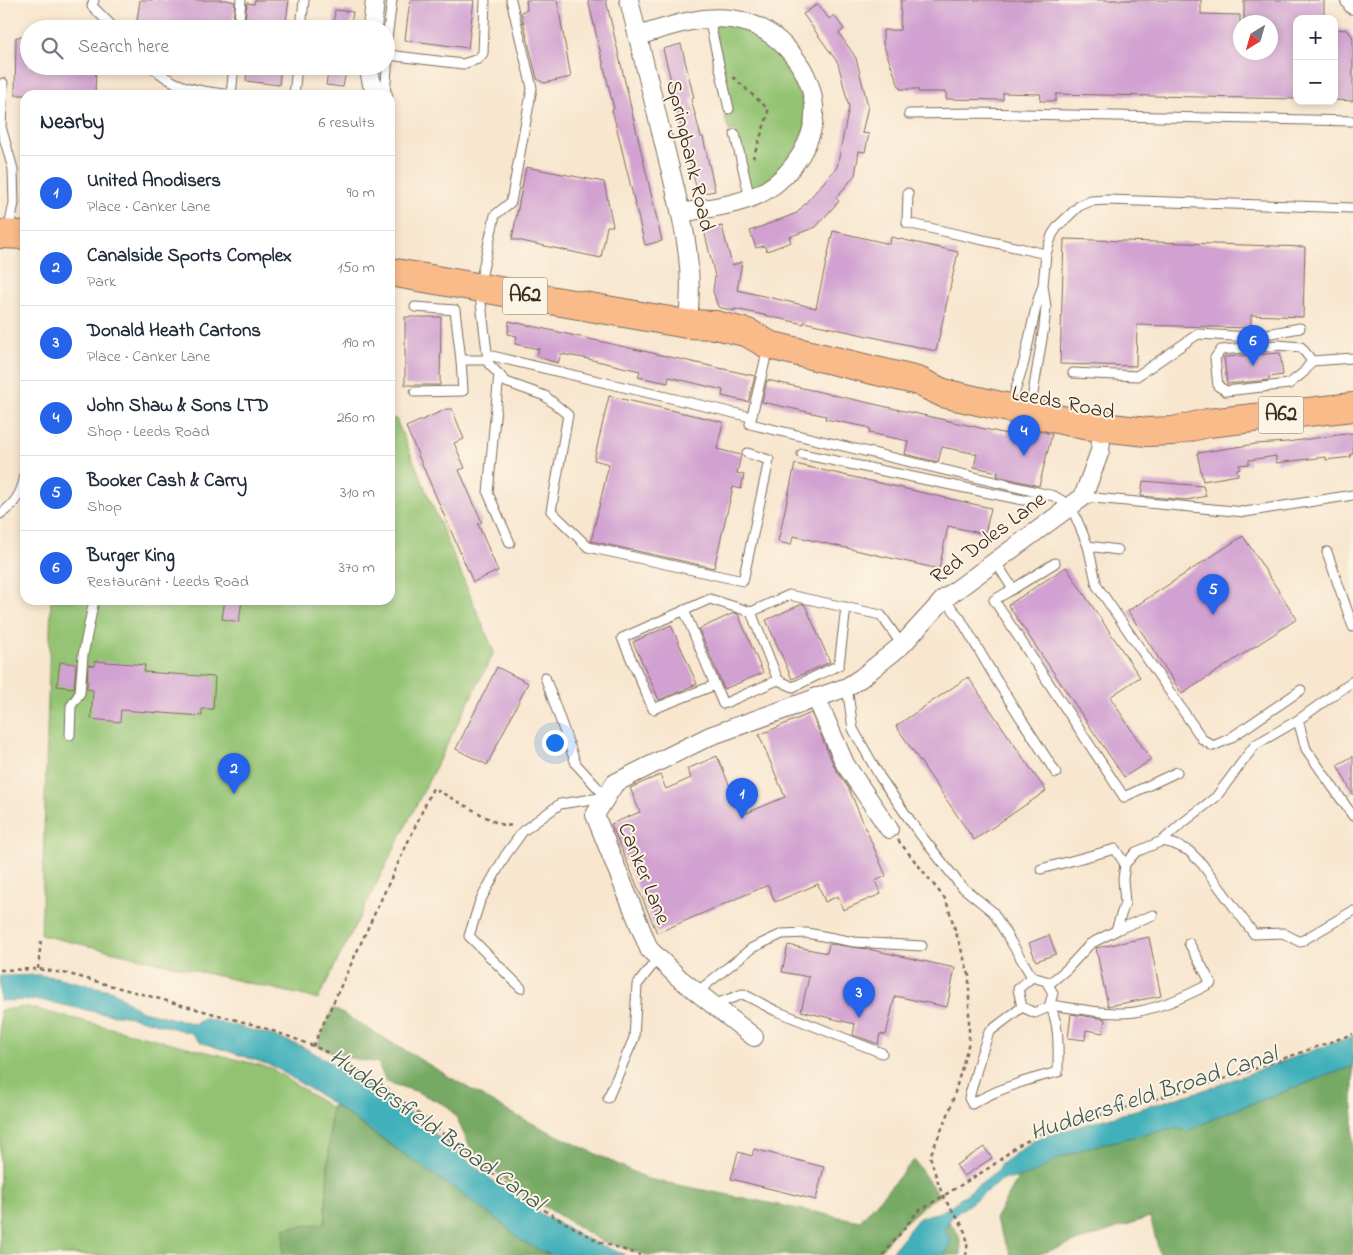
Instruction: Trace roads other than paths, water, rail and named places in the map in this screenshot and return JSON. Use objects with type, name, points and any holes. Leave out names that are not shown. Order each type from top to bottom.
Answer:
[{"type":"main road","name":"Leeds Road","points":[[395,273],[686,324],[711,342],[736,348],[746,349],[769,345],[918,381],[950,395],[1023,401],[1103,421],[1159,432],[1208,424],[1353,407]]},
{"type":"street","points":[[373,20],[375,0]]},
{"type":"street","name":"Springbank Road","points":[[628,0],[681,213],[690,274],[691,301],[686,324]]},
{"type":"street","points":[[1350,0],[1353,5]]},
{"type":"street","points":[[638,36],[685,22],[709,19],[730,19],[749,23],[774,36],[788,48],[808,82],[812,94],[814,107],[810,135],[798,159],[781,180],[750,199],[681,213]]},
{"type":"street","points":[[370,75],[372,84],[379,90]]},
{"type":"street","name":"Red Doles Lane","points":[[854,682],[902,645],[944,599],[1077,502],[1100,451],[1103,421]]},
{"type":"street","name":"Canker Lane","points":[[754,1037],[679,978],[649,948],[595,815],[615,783],[710,736],[854,682]]},
{"type":"street","points":[[816,697],[845,764],[889,829]]},
{"type":"lane","points":[[94,0],[92,6],[106,20]]},
{"type":"lane","points":[[239,20],[241,0]]},
{"type":"lane","points":[[302,20],[304,0]]},
{"type":"lane","points":[[389,20],[392,0]]},
{"type":"lane","points":[[395,56],[463,64],[478,59],[483,53],[485,0]]},
{"type":"lane","points":[[511,0],[532,88],[511,202],[495,215],[479,288],[489,364],[506,382],[545,396],[568,415],[551,511],[588,547],[742,581],[769,460],[747,453]]},
{"type":"lane","points":[[709,19],[729,109]]},
{"type":"lane","points":[[160,75],[188,88],[200,90]]},
{"type":"lane","points":[[232,90],[233,75]]},
{"type":"lane","points":[[295,90],[296,75]]},
{"type":"lane","points":[[384,90],[386,75]]},
{"type":"lane","points":[[3,83],[0,127],[13,169],[14,203],[11,235]]},
{"type":"lane","points":[[909,114],[1353,121]]},
{"type":"lane","points":[[735,134],[750,199]]},
{"type":"lane","points":[[908,193],[907,223],[1046,254]]},
{"type":"lane","points":[[1023,401],[1024,362],[1037,303],[1043,285],[1048,244],[1058,226],[1079,206],[1091,201],[1353,208]]},
{"type":"lane","points":[[1023,401],[1044,327],[1046,307],[1043,285]]},
{"type":"lane","points":[[415,307],[455,310],[463,390],[415,392]]},
{"type":"lane","points":[[1073,373],[1137,376],[1198,334],[1250,337],[1300,328]]},
{"type":"lane","points":[[769,345],[750,424],[1077,502],[1245,512],[1353,495]]},
{"type":"lane","points":[[1312,361],[1301,347],[1278,345],[1221,350],[1215,358],[1218,386],[1226,392],[1289,384],[1304,372],[1312,361],[1353,358]]},
{"type":"lane","points":[[461,360],[488,357],[751,417]]},
{"type":"lane","points":[[499,374],[488,493],[510,543]]},
{"type":"lane","points":[[802,454],[1023,500],[1033,500],[1047,495]]},
{"type":"lane","points":[[0,514],[14,504],[20,493]]},
{"type":"lane","points":[[1077,502],[1098,586],[1198,734],[1208,744],[1213,746],[1229,739],[1301,690]]},
{"type":"lane","points":[[1088,546],[1118,550]]},
{"type":"lane","points":[[1327,552],[1353,627]]},
{"type":"lane","points":[[995,561],[1013,589]]},
{"type":"lane","points":[[1055,563],[994,600],[1124,797],[1177,772]]},
{"type":"lane","points":[[715,685],[652,709],[622,638],[710,599],[751,612],[788,595],[881,615],[902,645]]},
{"type":"lane","points":[[944,599],[960,618],[997,681],[1056,773]]},
{"type":"lane","points":[[70,735],[71,706],[80,693],[83,655],[93,605]]},
{"type":"lane","points":[[751,612],[778,680],[793,687],[839,665],[846,607]]},
{"type":"lane","points":[[684,610],[723,704],[778,680]]},
{"type":"lane","points":[[1116,930],[1125,903],[1123,880],[1125,864],[1136,852],[1162,841],[1216,797],[1255,745],[1298,720],[1353,681],[1353,675]]},
{"type":"lane","points":[[545,678],[576,764],[606,797]]},
{"type":"lane","points":[[854,682],[853,729],[880,777],[916,828],[961,886],[993,912],[1032,977],[1046,981],[1049,984],[1053,993],[1049,1007],[1035,1013],[1022,1007]]},
{"type":"lane","points":[[1298,720],[1306,749],[1353,816]]},
{"type":"lane","points":[[522,988],[469,936],[480,902],[505,856],[523,831],[560,804],[606,797]]},
{"type":"lane","points":[[1162,841],[1189,851],[1202,864],[1254,934],[1283,933],[1300,942],[1353,911]]},
{"type":"lane","points":[[1042,869],[1114,849],[1125,864]]},
{"type":"lane","points":[[1049,984],[1067,970],[1090,944],[1116,930],[1153,915]]},
{"type":"lane","points":[[697,992],[752,948],[782,934],[806,933],[854,942],[922,946]]},
{"type":"lane","points":[[1050,1005],[1101,1012],[1134,1012],[1181,999],[1210,983],[1189,943]]},
{"type":"lane","points":[[608,1098],[634,1038],[637,985],[658,958]]},
{"type":"lane","points":[[1022,1007],[1018,989],[1032,977]]},
{"type":"lane","points":[[713,1005],[743,994],[776,1011],[882,1053]]},
{"type":"lane","points":[[1022,1007],[989,1032],[969,1098],[972,1104],[985,1096],[1037,1077],[1058,1072],[1058,1033],[1055,1016],[1050,1005]]},
{"type":"water","points":[[38,975],[55,977],[113,991],[139,1010],[195,1024],[203,1019],[208,1019],[271,1035],[301,1046],[386,1094],[492,1180],[541,1214],[589,1240],[625,1255],[550,1255],[520,1240],[502,1223],[466,1197],[324,1098],[273,1066],[200,1042],[191,1033],[132,1017],[100,1013],[40,1000],[0,1001],[0,976]]},
{"type":"water","points":[[1353,1036],[1353,1066],[1221,1115],[1188,1131],[1173,1128],[1085,1148],[1030,1174],[1014,1179],[1003,1179],[952,1217],[945,1228],[946,1234],[951,1238],[949,1249],[944,1255],[889,1255],[918,1219],[941,1212],[998,1170],[1001,1164],[1036,1139],[1201,1091]]},
{"type":"place","name":"Burger King","points":[[1253,366]]},
{"type":"place","name":"John Shaw & Sons LTD","points":[[1024,456]]},
{"type":"place","name":"Booker Cash & Carry","points":[[1213,615]]},
{"type":"place","name":"Canalside Sports Complex","points":[[234,794]]},
{"type":"place","name":"United Anodisers","points":[[742,819]]},
{"type":"place","name":"Donald Heath Cartons","points":[[859,1018]]},
{"type":"water label","name":"Huddersfield Broad Canal","points":[[1154,1095]]},
{"type":"water label","name":"Huddersfield Broad Canal","points":[[436,1131]]}]
